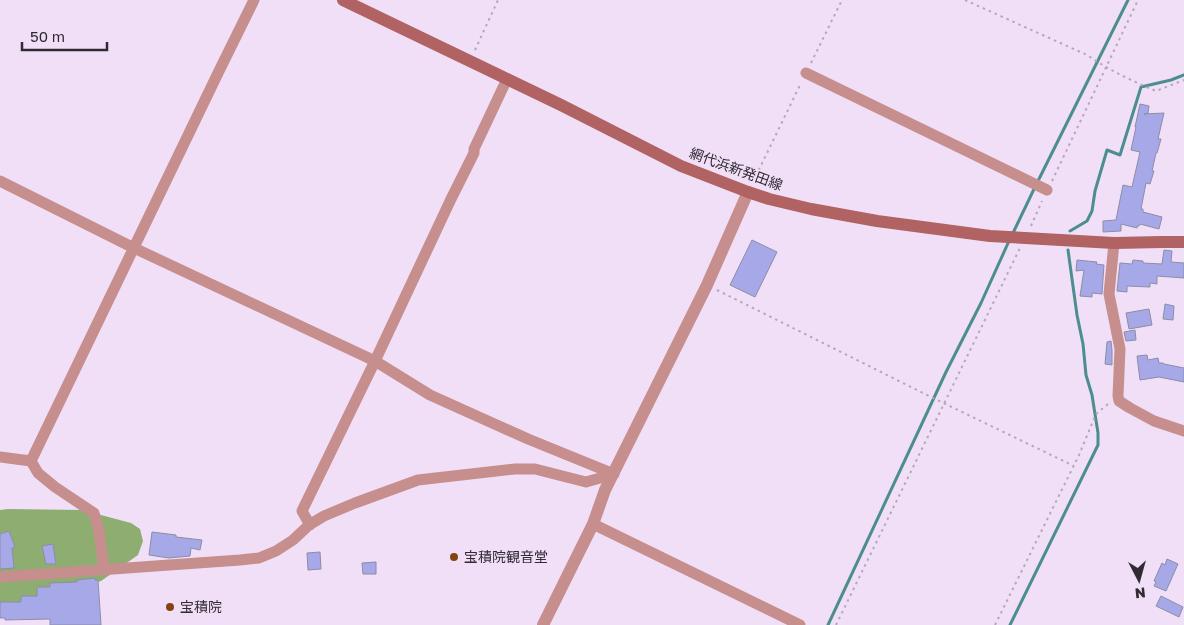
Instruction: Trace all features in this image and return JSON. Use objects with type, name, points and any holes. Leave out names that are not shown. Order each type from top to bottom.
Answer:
[{"type":"main road","name":"網代浜新発田線","points":[[343,0],[681,166],[748,192],[811,209],[877,221],[970,234],[1025,239],[1114,243],[1184,242]]},
{"type":"street","points":[[31,461],[254,0]]},
{"type":"street","points":[[806,73],[1047,190]]},
{"type":"street","points":[[310,525],[302,511],[474,153],[474,149],[507,79]]},
{"type":"street","points":[[0,181],[134,248],[375,361],[430,395],[528,439],[614,474]]},
{"type":"street","points":[[543,625],[593,524],[605,490],[707,285],[748,192]]},
{"type":"street","points":[[1114,243],[1109,294],[1120,349],[1119,401],[1154,421],[1184,431]]},
{"type":"street","points":[[0,457],[31,461]]},
{"type":"street","points":[[31,461],[38,472],[94,513],[99,531],[104,570]]},
{"type":"street","points":[[0,577],[259,558],[276,551],[324,516],[418,480],[515,469],[535,469],[586,482],[614,474]]},
{"type":"street","points":[[593,524],[800,625]]},
{"type":"path","points":[[469,61],[498,0]]},
{"type":"path","points":[[748,192],[842,0]]},
{"type":"path","points":[[965,0],[1087,55],[1105,67],[1156,91],[1184,80]]},
{"type":"path","points":[[836,625],[1025,239],[1138,0]]},
{"type":"path","points":[[707,285],[1074,466]]},
{"type":"path","points":[[995,625],[1074,466],[1096,414],[1118,396]]},
{"type":"green space","points":[[0,510],[82,510],[131,523],[140,529],[143,541],[138,555],[101,581],[0,612]]},
{"type":"building","points":[[1140,104],[1149,106],[1148,113],[1144,114],[1164,113],[1158,139],[1161,139],[1152,171],[1154,171],[1150,184],[1146,183],[1141,209],[1143,209],[1143,212],[1162,217],[1159,229],[1140,224],[1137,228],[1121,224],[1121,231],[1103,232],[1103,221],[1116,220],[1123,185],[1132,187],[1140,152],[1131,150]]},
{"type":"building","points":[[752,240],[777,252],[755,297],[730,285]]},
{"type":"building","points":[[1164,250],[1172,251],[1171,262],[1184,263],[1184,278],[1157,276],[1157,284],[1150,283],[1150,287],[1127,286],[1127,292],[1117,291],[1120,263],[1132,264],[1133,260],[1143,261],[1143,263],[1162,264]]},
{"type":"building","points":[[1077,260],[1097,262],[1096,264],[1104,265],[1102,294],[1092,293],[1092,297],[1080,296],[1084,270],[1076,271]]},
{"type":"building","points":[[1165,304],[1174,306],[1173,320],[1163,319]]},
{"type":"building","points":[[1149,309],[1152,325],[1129,329],[1126,313]]},
{"type":"building","points":[[1135,330],[1136,340],[1126,341],[1124,332]]},
{"type":"building","points":[[1111,341],[1112,365],[1105,364],[1107,342]]},
{"type":"building","points":[[1147,355],[1148,360],[1158,358],[1159,363],[1184,368],[1184,382],[1159,377],[1140,380],[1137,356]]},
{"type":"building","points":[[9,531],[15,547],[12,548],[14,568],[0,569],[0,534]]},
{"type":"building","points":[[152,532],[202,540],[200,550],[191,548],[190,556],[169,558],[149,555]]},
{"type":"building","points":[[53,544],[56,564],[46,564],[42,546]]},
{"type":"building","points":[[320,552],[321,569],[308,570],[307,553]]},
{"type":"building","points":[[1167,559],[1178,564],[1166,591],[1154,586],[1156,582],[1154,581],[1162,563],[1165,565]]},
{"type":"building","points":[[376,562],[376,574],[363,574],[362,563]]},
{"type":"building","points":[[95,578],[95,580],[98,580],[101,625],[50,625],[50,619],[5,620],[5,618],[0,618],[0,602],[21,602],[21,596],[37,596],[37,587],[50,587],[50,583],[77,582],[77,580]]},
{"type":"building","points":[[1161,596],[1183,607],[1179,617],[1156,606]]},
{"type":"waterway","points":[[1038,181],[1128,0]]},
{"type":"waterway","points":[[1070,231],[1087,221],[1092,211],[1095,191],[1107,150],[1120,155],[1141,87],[1184,75]]},
{"type":"waterway","points":[[1013,233],[1035,187]]},
{"type":"waterway","points":[[828,625],[1009,241]]},
{"type":"waterway","points":[[1010,625],[1098,445],[1098,433],[1092,395],[1086,375],[1068,250]]},
{"type":"place","name":"宝積院観音堂","points":[[454,557]]},
{"type":"place","name":"宝積院","points":[[170,607]]}]
